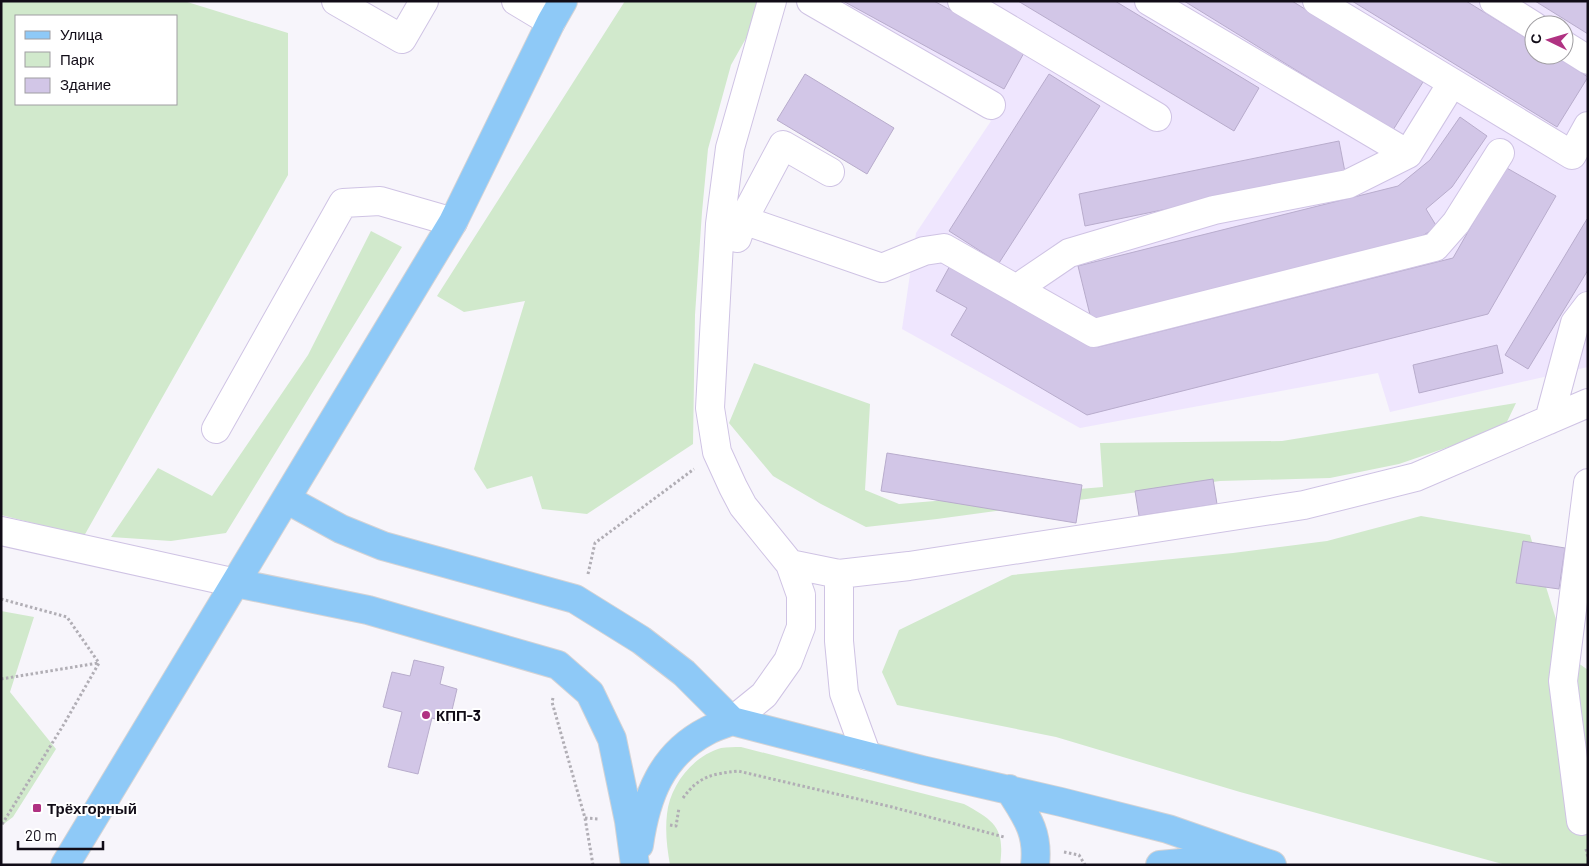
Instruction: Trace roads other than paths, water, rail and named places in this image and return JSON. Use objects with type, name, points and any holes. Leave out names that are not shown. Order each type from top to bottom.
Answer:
[{"type":"main road","points":[[64,865],[453,222],[557,11]]},
{"type":"main road","points":[[286,499],[341,529],[383,546],[575,598],[641,640],[684,673],[732,721],[922,770],[1168,829],[1272,865]]},
{"type":"main road","points":[[236,583],[368,610],[558,665],[590,693],[612,739],[636,865]]},
{"type":"main road","points":[[636,865],[642,823],[651,791],[666,766],[686,744],[708,730],[732,721]]},
{"type":"main road","points":[[1009,790],[1031,824],[1035,855]]},
{"type":"main road","points":[[1160,865],[1192,862],[1221,865]]},
{"type":"street","points":[[336,1],[402,39],[424,1]]},
{"type":"street","points":[[516,1],[557,11]]},
{"type":"street","points":[[732,721],[764,695],[788,661],[800,626],[801,595],[790,564],[743,506],[717,452],[710,408],[720,224],[730,148],[772,1]]},
{"type":"street","points":[[811,1],[991,105]]},
{"type":"street","points":[[962,1],[1158,117]]},
{"type":"street","points":[[1150,1],[1408,154]]},
{"type":"street","points":[[1317,1],[1572,155],[1588,126]]},
{"type":"street","points":[[1494,1],[1524,20]]},
{"type":"street","points":[[1574,51],[1588,60]]},
{"type":"street","points":[[1016,289],[1069,253],[1214,210],[1348,184],[1408,154],[1452,83]]},
{"type":"street","points":[[715,303],[743,220],[783,145],[830,172]]},
{"type":"street","points":[[743,220],[882,268],[924,251],[944,248],[1094,334],[1435,247],[1456,223],[1500,153]]},
{"type":"street","points":[[216,429],[344,203],[380,200],[453,222]]},
{"type":"street","points":[[1549,420],[1575,323],[1588,306]]},
{"type":"street","points":[[790,564],[839,574],[927,563],[1304,505],[1416,477],[1588,403]]},
{"type":"street","points":[[1581,821],[1563,681],[1588,483]]},
{"type":"street","points":[[1,531],[236,583]]},
{"type":"street","points":[[839,574],[839,641],[844,692],[867,756]]},
{"type":"place","name":"КПП-3","points":[[426,715]]},
{"type":"place","name":"Трёхгорный","points":[[37,808]]}]
